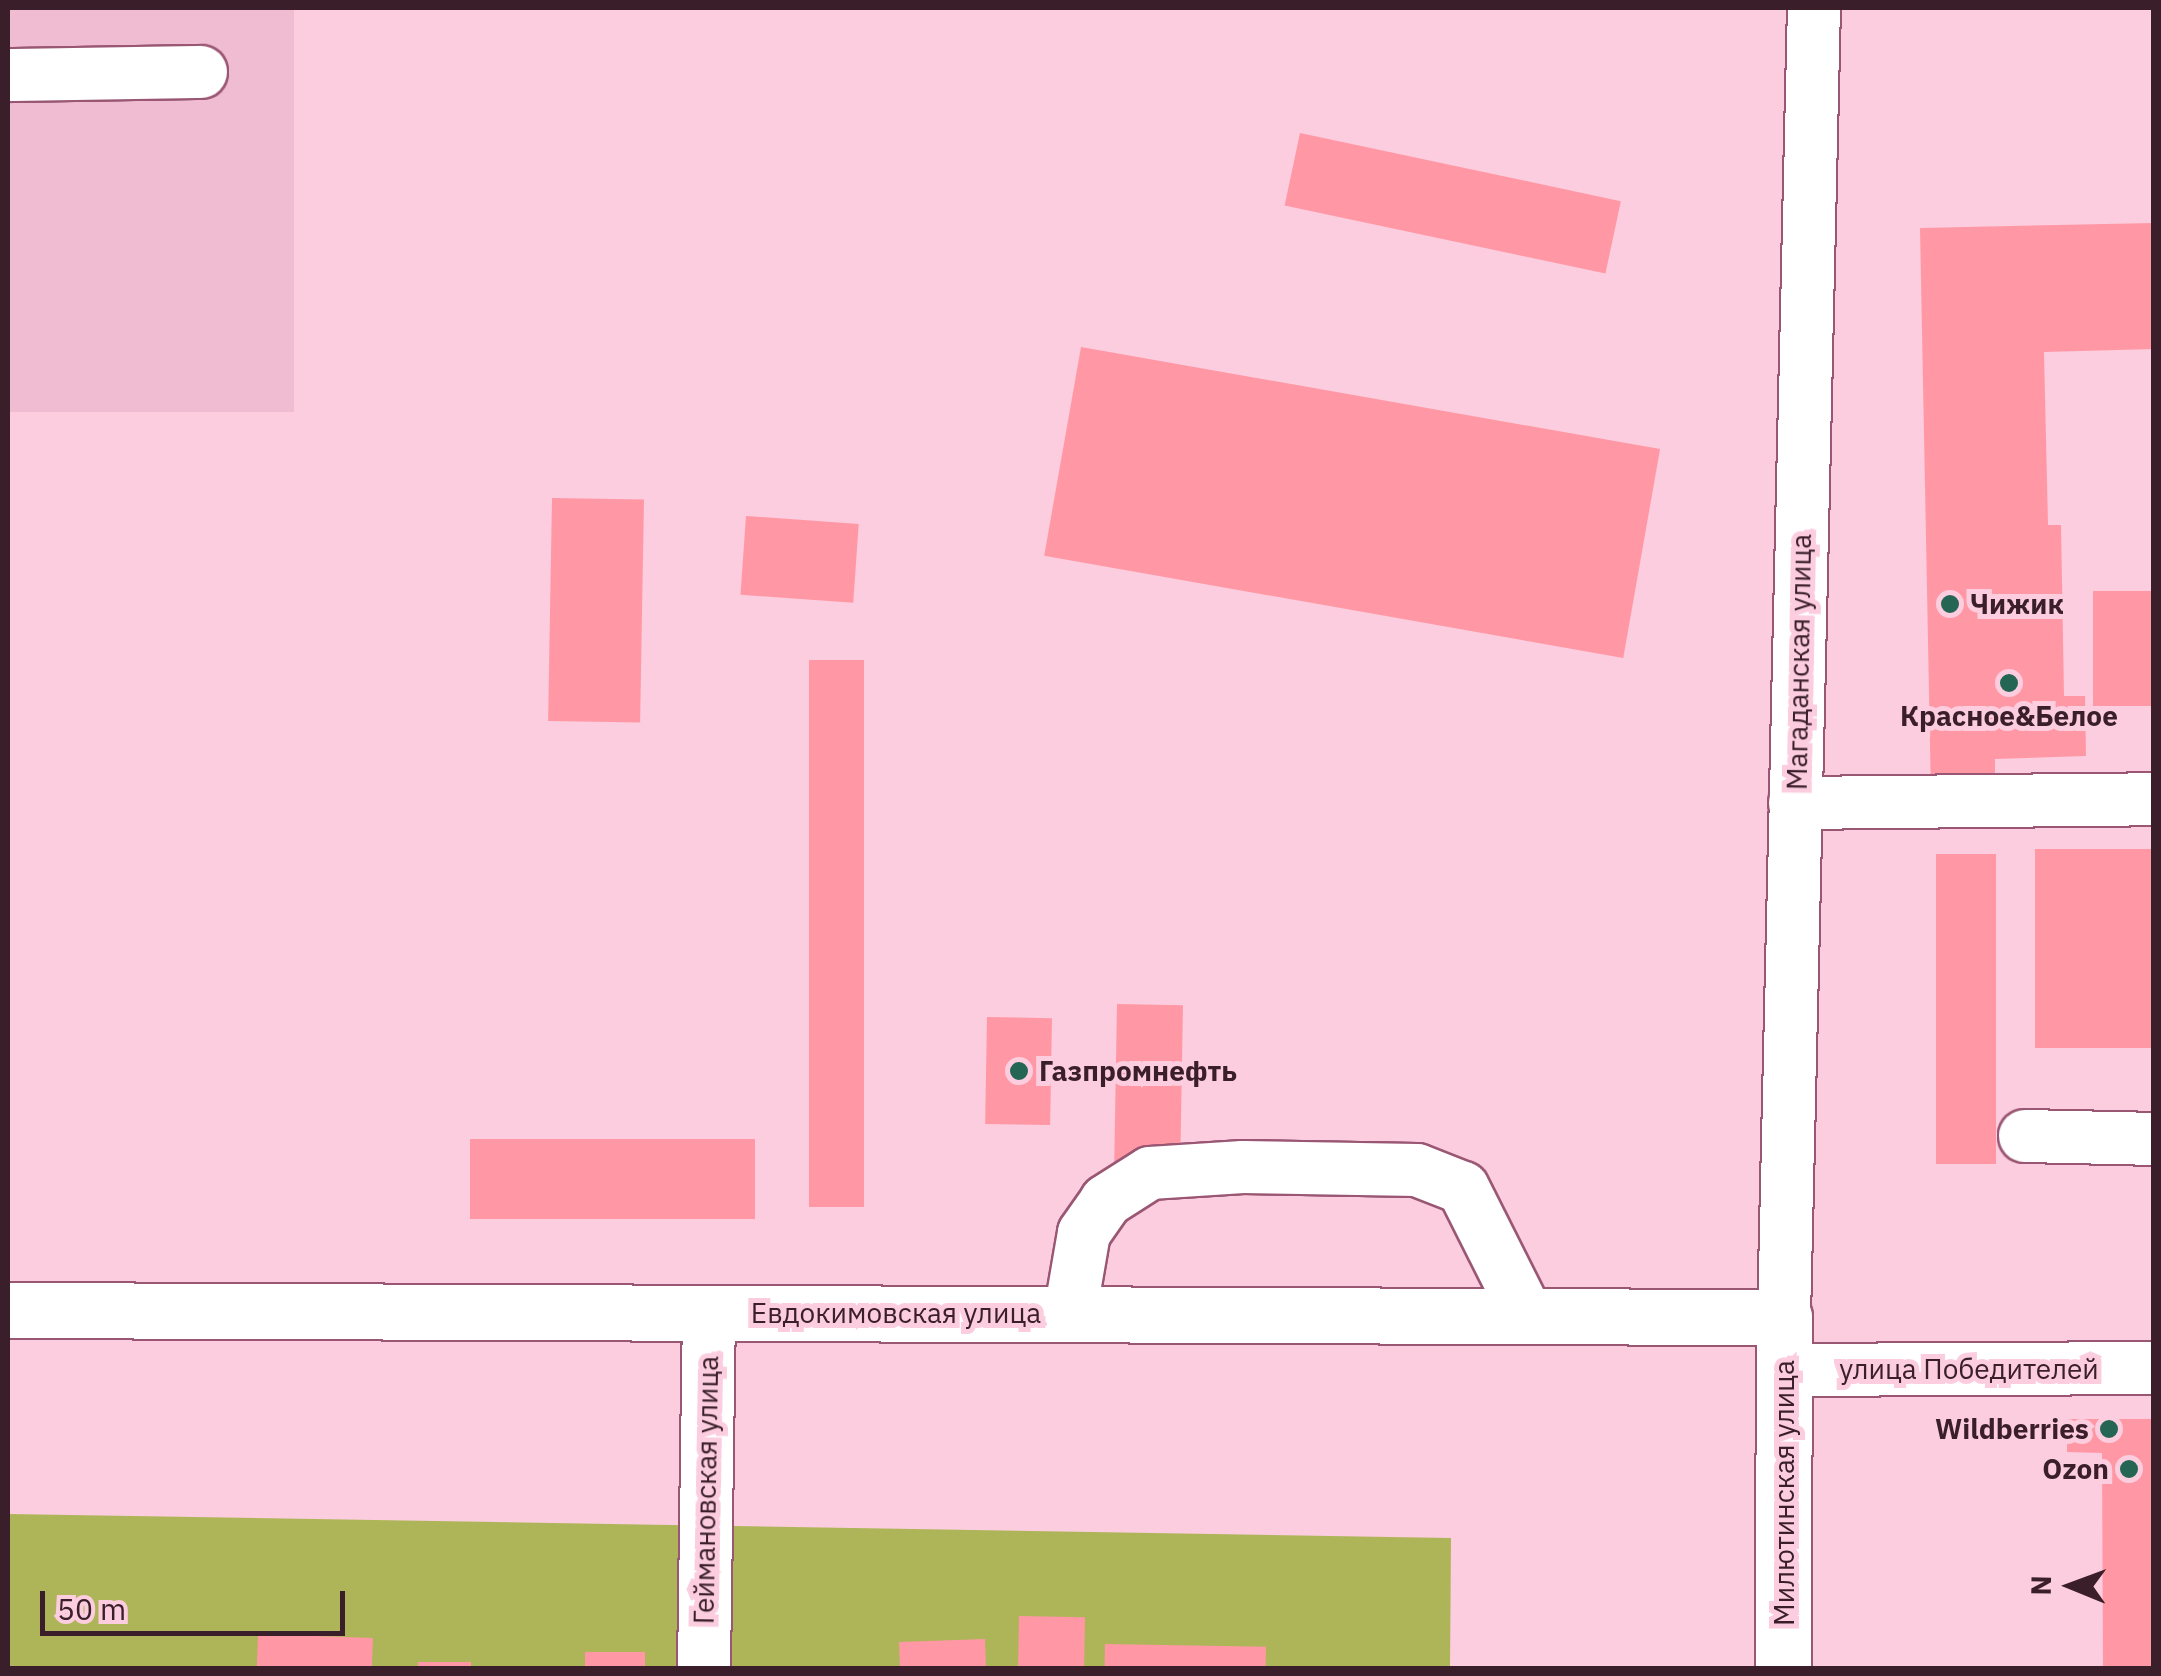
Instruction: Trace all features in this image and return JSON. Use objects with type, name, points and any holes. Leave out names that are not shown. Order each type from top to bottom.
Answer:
[{"type":"main road","name":"Евдокимовская улица","points":[[8,1310],[1784,1317]]},
{"type":"main road","name":"Милютинская улица","points":[[1783,1668],[1784,1317]]},
{"type":"street","name":"Магаданская улица","points":[[1784,1317],[1814,8]]},
{"type":"street","points":[[8,75],[201,72]]},
{"type":"street","points":[[1796,803],[2154,799]]},
{"type":"street","points":[[2025,1136],[2154,1139]]},
{"type":"street","points":[[1070,1314],[1084,1233],[1106,1201],[1150,1173],[1244,1166],[1417,1170],[1463,1188],[1526,1313]]},
{"type":"street","name":"Геймановская улица","points":[[704,1668],[709,1312]]},
{"type":"street","name":"улица Победителей","points":[[1785,1370],[2154,1368]]},
{"type":"shaded area","points":[[8,8],[294,8],[294,412],[8,412]]},
{"type":"green space","points":[[8,1514],[1451,1538],[1450,1668],[8,1668]]},
{"type":"building","points":[[1300,133],[1621,201],[1605,274],[1285,205]]},
{"type":"building","points":[[2154,223],[2154,349],[2044,352],[2048,525],[2061,525],[2064,696],[2085,696],[2086,756],[1995,759],[1995,794],[1931,796],[1920,228]]},
{"type":"building","points":[[1081,347],[1660,449],[1623,658],[1044,556]]},
{"type":"building","points":[[552,498],[644,500],[640,723],[548,721]]},
{"type":"building","points":[[746,516],[859,524],[853,603],[740,595]]},
{"type":"building","points":[[2093,591],[2154,591],[2154,706],[2093,706]]},
{"type":"building","points":[[809,660],[864,660],[864,1207],[809,1207]]},
{"type":"building","points":[[2035,849],[2154,849],[2154,1048],[2035,1048]]},
{"type":"building","points":[[1936,854],[1996,854],[1996,1164],[1936,1164]]},
{"type":"building","points":[[1117,1004],[1183,1005],[1180,1196],[1114,1195]]},
{"type":"building","name":"Газпромнефть","points":[[987,1017],[1052,1018],[1050,1125],[985,1124]]},
{"type":"building","points":[[470,1139],[755,1139],[755,1219],[470,1219]]},
{"type":"building","points":[[2067,1419],[2154,1419],[2154,1668],[2103,1668],[2102,1453],[2067,1452]]},
{"type":"building","points":[[1019,1616],[1085,1617],[1084,1668],[1018,1668]]},
{"type":"building","points":[[258,1634],[373,1638],[372,1668],[257,1668]]},
{"type":"building","points":[[985,1639],[986,1668],[900,1668],[899,1642]]},
{"type":"building","points":[[1105,1644],[1266,1647],[1266,1668],[1105,1668]]},
{"type":"building","points":[[585,1652],[645,1652],[645,1668],[585,1668]]},
{"type":"building","points":[[418,1662],[471,1662],[471,1668],[418,1668]]},
{"type":"place","name":"Чижик","points":[[1950,604]]},
{"type":"place","name":"Красное&Белое","points":[[2009,683]]},
{"type":"place","name":"Газпромнефть","points":[[1019,1071]]},
{"type":"place","name":"Wildberries","points":[[2109,1429]]},
{"type":"place","name":"Ozon","points":[[2129,1469]]}]
